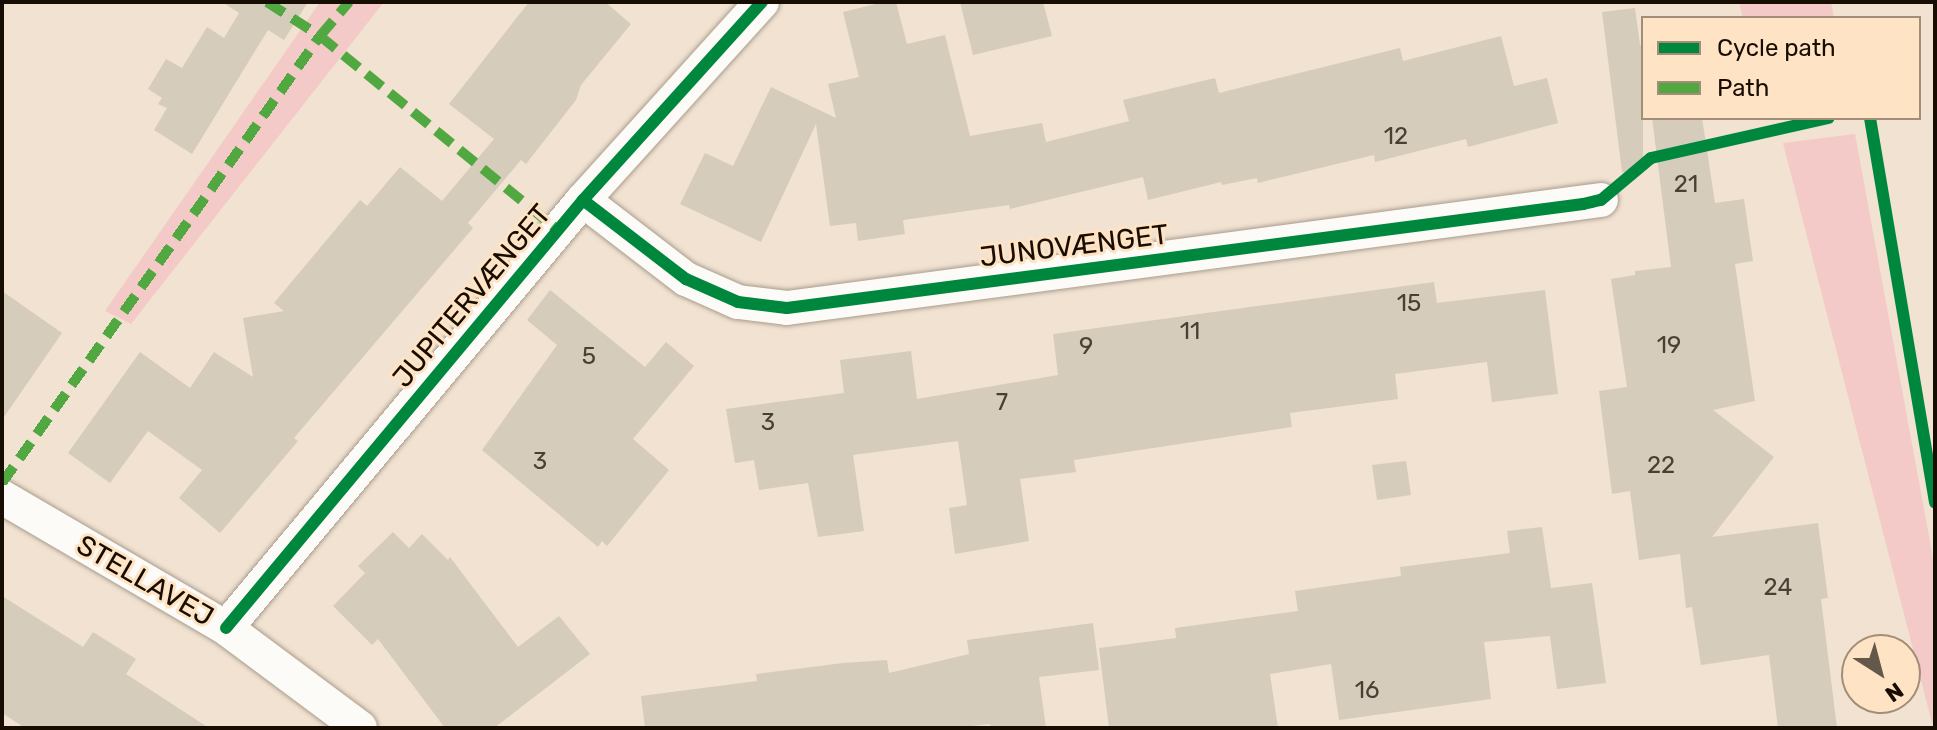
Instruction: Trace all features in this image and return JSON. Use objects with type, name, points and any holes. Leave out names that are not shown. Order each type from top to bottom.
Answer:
[{"type":"street","name":"JUPITERVÆNGET","points":[[226,628],[583,200],[762,2]]},
{"type":"street","name":"JUNOVÆNGET","points":[[583,200],[686,279],[738,302],[787,308],[1601,200]]},
{"type":"street","name":"STELLAVEJ","points":[[2,497],[226,628],[360,728]]},
{"type":"shaded area","points":[[320,2],[384,2],[131,324],[105,311]]},
{"type":"shaded area","points":[[1739,2],[1831,2],[1834,16],[1742,16]]},
{"type":"shaded area","points":[[1855,134],[1935,569],[1935,722],[1932,723],[1921,680],[1921,634],[1909,634],[1783,143]]},
{"type":"building","points":[[222,2],[308,2],[284,40],[268,30],[192,154],[154,130],[167,108],[158,104],[162,98],[148,89],[166,59],[182,68],[207,27],[224,38],[239,13]]},
{"type":"building","points":[[529,2],[605,2],[631,24],[581,85],[576,100],[526,164],[521,160],[468,223],[473,228],[294,438],[298,441],[220,533],[179,498],[202,470],[148,431],[110,483],[68,453],[140,352],[190,388],[214,352],[253,377],[243,318],[284,311],[274,303],[360,200],[367,206],[400,167],[442,201],[494,139],[449,104]]},
{"type":"building","points":[[896,2],[907,44],[945,35],[970,136],[1042,123],[1046,142],[1129,121],[1123,100],[1215,78],[1219,93],[1400,48],[1403,61],[1501,36],[1514,86],[1547,78],[1558,123],[1468,147],[1466,139],[1375,162],[1374,155],[1258,183],[1257,178],[1222,185],[1221,182],[1148,200],[1143,177],[1010,209],[1009,205],[903,220],[905,234],[858,241],[856,223],[830,226],[816,124],[761,242],[680,204],[705,153],[733,166],[771,87],[836,118],[828,84],[859,77],[843,12]]},
{"type":"building","points":[[960,2],[1043,2],[1052,36],[973,55]]},
{"type":"building","points":[[1635,8],[1641,45],[1643,171],[1622,172],[1602,12]]},
{"type":"building","points":[[1652,120],[1702,120],[1715,203],[1744,199],[1753,261],[1735,264],[1755,401],[1713,410],[1774,457],[1712,537],[1818,523],[1828,598],[1821,599],[1837,728],[1778,728],[1769,655],[1701,665],[1692,607],[1686,608],[1680,554],[1639,560],[1630,491],[1612,494],[1599,391],[1627,387],[1611,279],[1635,275],[1635,271],[1671,267]]},
{"type":"building","points":[[1434,282],[1437,303],[1545,290],[1558,394],[1492,402],[1487,362],[1395,374],[1398,399],[1290,413],[1292,427],[1074,460],[1076,472],[1020,479],[1029,541],[955,554],[949,508],[967,505],[958,441],[853,455],[864,531],[818,537],[808,483],[759,490],[754,460],[735,463],[726,409],[844,393],[840,360],[911,351],[917,399],[1058,375],[1053,334]]},
{"type":"building","points":[[550,290],[645,367],[666,342],[694,366],[633,439],[669,470],[607,546],[602,541],[598,547],[482,450],[557,345],[527,320]]},
{"type":"building","points":[[2,291],[62,333],[2,420]]},
{"type":"building","points":[[1406,461],[1411,495],[1377,500],[1372,465]]},
{"type":"building","points":[[1542,527],[1551,588],[1592,583],[1606,683],[1557,689],[1550,636],[1484,642],[1491,699],[1339,720],[1331,664],[1270,674],[1278,728],[1109,728],[1099,648],[1176,638],[1175,628],[1298,611],[1295,591],[1401,576],[1400,567],[1510,553],[1507,531]]},
{"type":"building","points":[[393,532],[409,548],[422,534],[448,560],[450,557],[518,647],[559,616],[590,654],[494,728],[445,728],[378,639],[372,645],[333,606],[365,573],[358,566]]},
{"type":"building","points":[[2,596],[83,647],[93,632],[136,659],[126,674],[209,728],[25,728],[2,713]]},
{"type":"building","points":[[1093,623],[1099,670],[1039,677],[1046,728],[991,728],[990,724],[954,728],[645,728],[641,696],[757,681],[756,674],[843,663],[887,660],[889,673],[969,654],[967,640]]},
{"type":"marked path","points":[[267,2],[320,36],[558,230]]},
{"type":"marked path","points":[[2,483],[320,36],[349,2]]},
{"type":"cycle path","points":[[226,628],[583,200],[762,2]]},
{"type":"cycle path","points":[[583,200],[686,279],[738,302],[787,308],[1583,204],[1601,200],[1651,158],[1820,120]]},
{"type":"cycle path","points":[[1870,120],[1935,503]]}]
